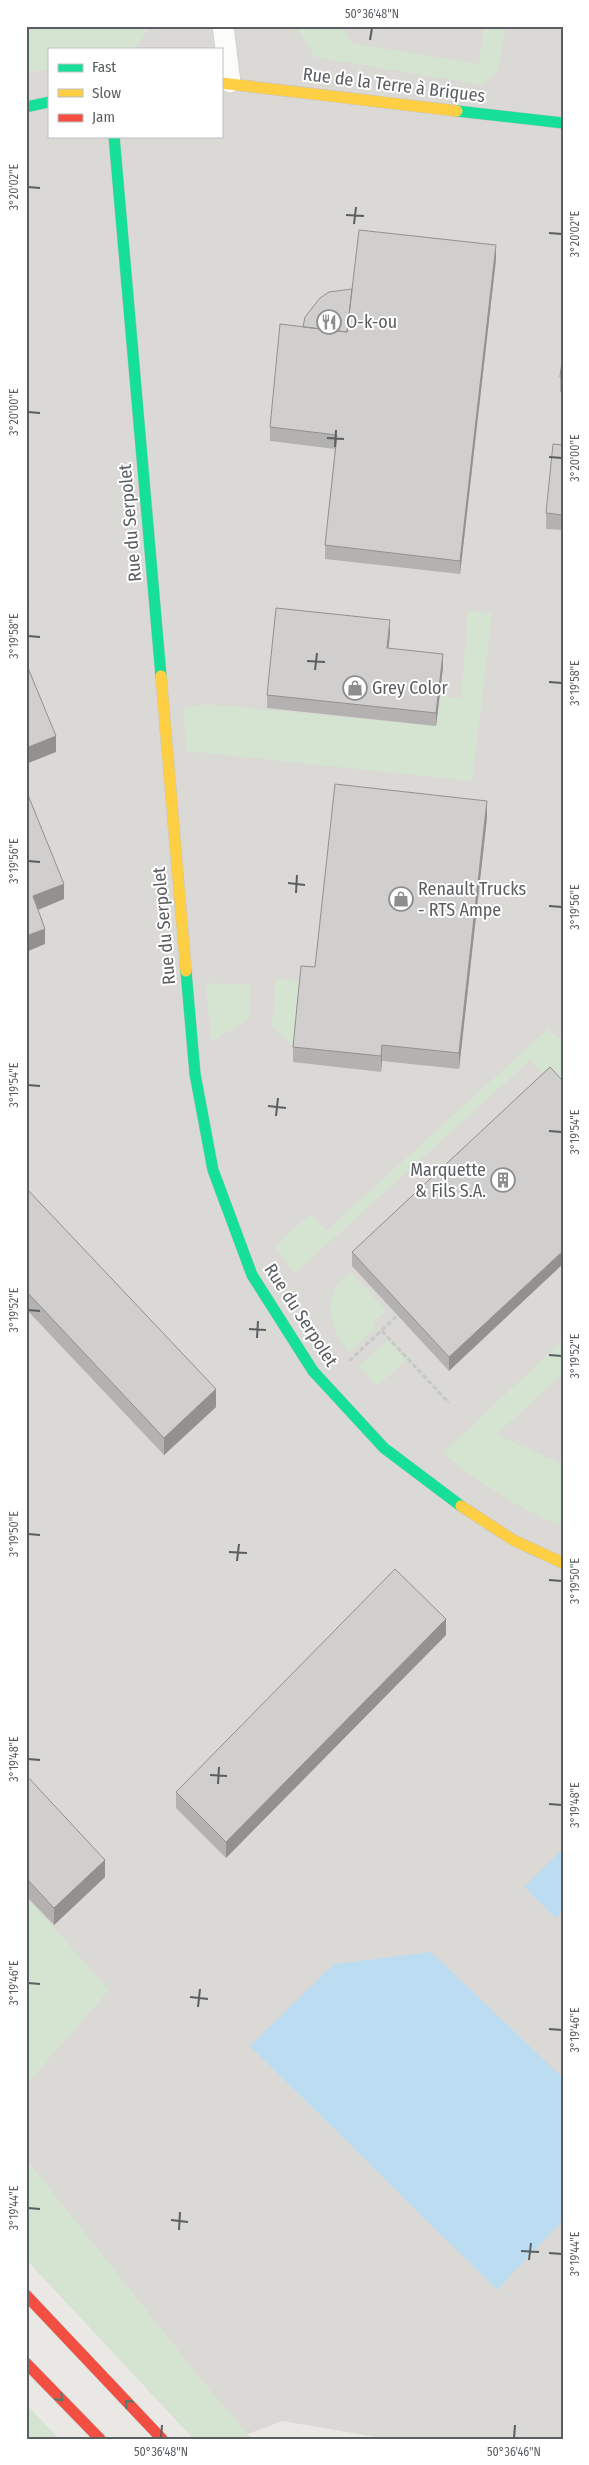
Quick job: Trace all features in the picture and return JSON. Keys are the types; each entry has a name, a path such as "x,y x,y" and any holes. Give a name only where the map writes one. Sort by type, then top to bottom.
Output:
{"main road":[{"name":"Rue de la Terre à Briques","path":"226,82 563,123"},
{"path":"26,108 48,102"},
{"name":"Rue du Serpolet","path":"114,138 195,1074 213,1170 252,1275 313,1370 325,1384 384,1448 448,1498 513,1540 563,1563"},
{"path":"26,2295 162,2439"},
{"path":"26,2363 100,2439"}],"lane":[{"path":"222,26 226,82"}],"path":[{"path":"325,1384 398,1315"},
{"path":"382,1331 449,1403"}],"shaded area":[{"path":"26,26 563,26 563,2439 388,2439 282,2421 248,2434 243,2439 194,2439 26,2259"}],"green space":[{"path":"26,26 150,26 136,48 48,48 48,69 26,73"},
{"path":"296,26 342,26 351,43 479,64 484,26 505,26 498,70 483,85 315,57"},
{"path":"468,611 492,614 472,781 187,751 183,708 205,704 436,726 441,696 461,698"},
{"path":"276,979 301,982 294,1047 272,1026"},
{"path":"206,983 251,985 249,1019 211,1042"},
{"path":"548,1029 563,1041 563,1095 530,1060 294,1274 275,1246 311,1214 326,1231"},
{"path":"351,1272 386,1311 372,1323 376,1328 349,1352 335,1329 332,1320 331,1303 337,1285"},
{"path":"388,1340 406,1360 377,1386 359,1366"},
{"path":"563,1340 563,1373 496,1435 563,1464 563,1526 533,1513 500,1494 468,1473 443,1453"},
{"path":"26,1896 109,1990 26,2085"},
{"path":"26,2159 209,2389 252,2439 194,2439 26,2259"},
{"path":"26,2404 59,2439 26,2439"}],"water":[{"path":"563,1849 563,1911 555,1918 524,1887"},
{"path":"431,1952 563,2078 563,2220 497,2290 250,2046 334,1964"}],"building":[{"path":"359,230 496,245 460,561 325,545 337,435 270,427 280,324 347,332"},
{"name":"O-k-ou","path":"352,289 347,332 303,327 305,317 320,298 329,292"},
{"path":"563,353 563,377 560,377"},
{"path":"553,444 563,445 563,515 546,513"},
{"name":"Grey Color","path":"276,608 390,620 387,648 443,654 436,713 267,695"},
{"path":"26,663 56,736 26,748"},
{"name":"Renault Trucks - RTS Ampe","path":"335,784 487,801 459,1053 382,1045 381,1056 293,1047 301,966 315,967"},
{"path":"26,790 64,884 33,896 45,929 26,936"},
{"name":"Marquette & Fils S.A.","path":"550,1067 563,1081 563,1251 449,1357 352,1252"},
{"path":"26,1188 216,1389 164,1438 26,1291"},
{"path":"395,1569 446,1619 226,1842 176,1792"},
{"path":"26,1775 105,1860 54,1908 26,1878"}],"traffic: fast":[{"path":"26,107 48,102"},
{"path":"457,111 563,123"},
{"path":"114,138 161,676"},
{"path":"186,971 195,1074 213,1170 252,1275 313,1371 384,1448 461,1506"}],"traffic: slow":[{"path":"222,83 457,111"},
{"path":"161,676 186,971"},
{"path":"461,1506 513,1540 563,1563"}],"traffic: jam":[{"path":"26,2295 162,2439"},
{"path":"26,2363 100,2439"}],"place":[{"name":"O-k-ou","path":"329,322"},
{"name":"Grey Color","path":"355,688"},
{"name":"Renault Trucks - RTS Ampe","path":"401,899"},
{"name":"Marquette & Fils S.A.","path":"503,1180"}]}
